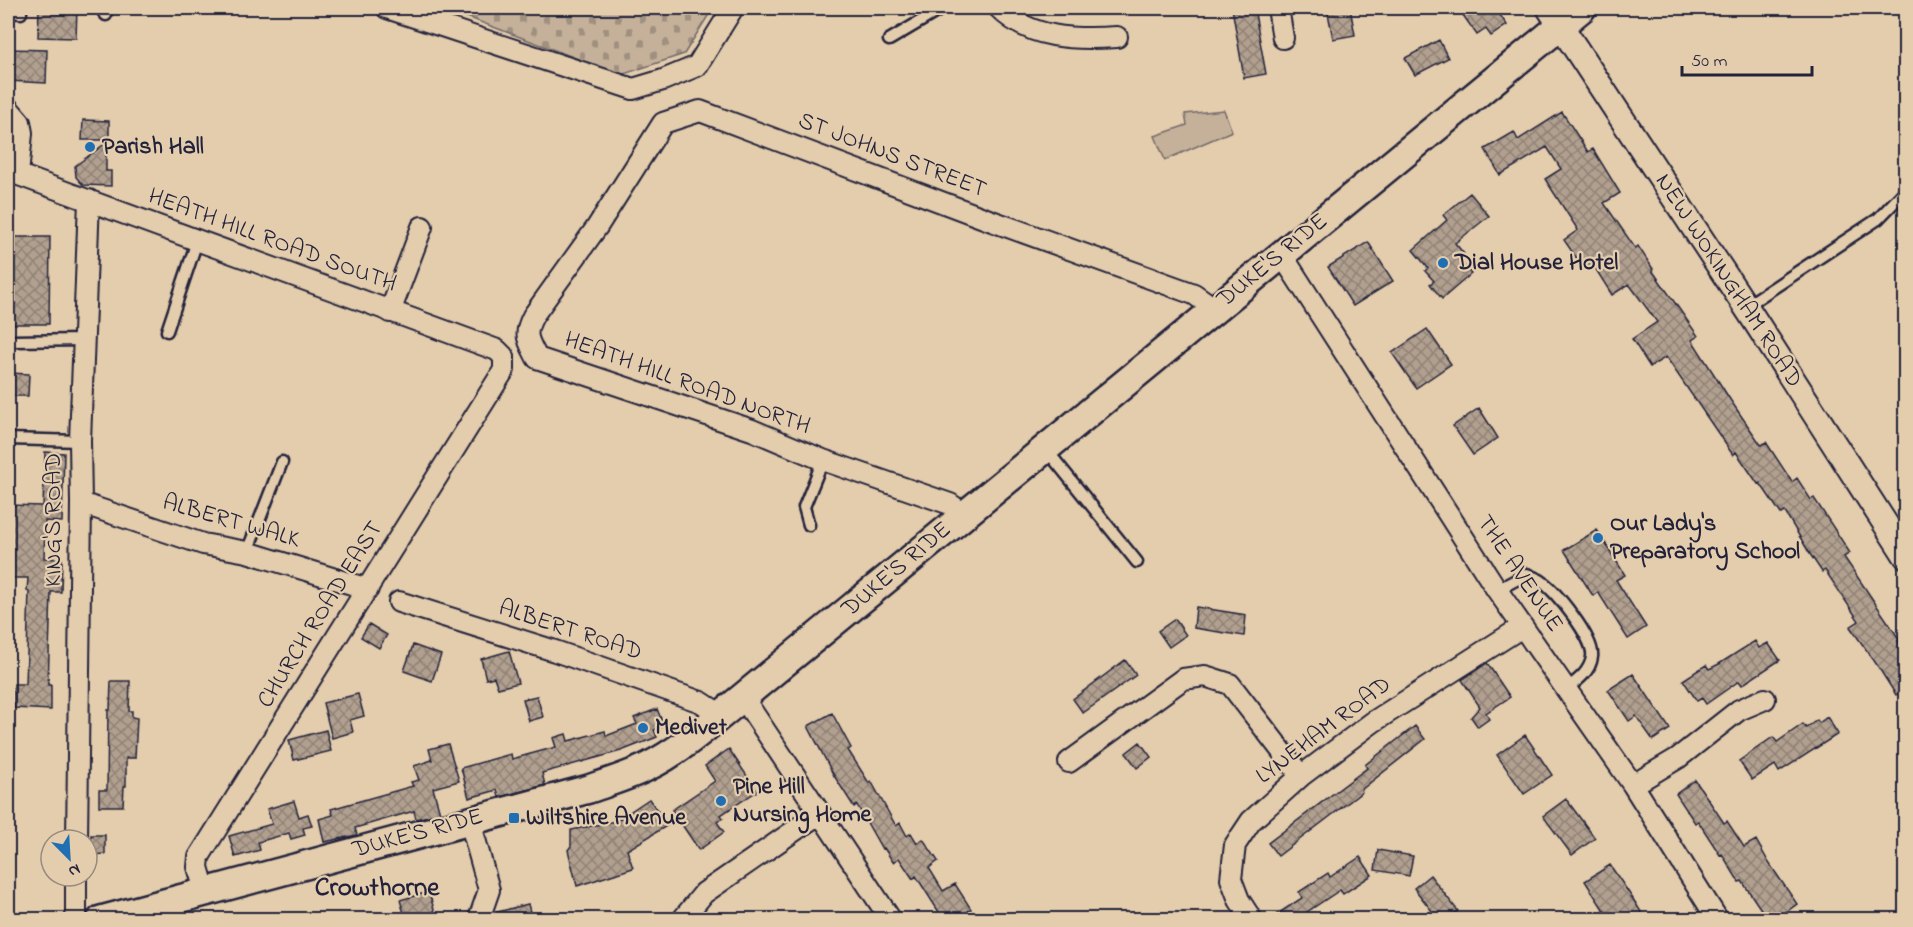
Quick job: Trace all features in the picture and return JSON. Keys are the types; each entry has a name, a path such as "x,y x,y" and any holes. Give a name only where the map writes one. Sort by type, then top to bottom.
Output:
{"main road":[{"name":"DUKE'S RIDE","path":"101,920 589,789 624,777 665,757 721,715 1214,308 1282,255 1555,16 1582,8"}],"street":[{"path":"387,8 633,89 697,66 733,8"},
{"path":"999,8 1026,27 1060,38 1117,37"},
{"path":"1278,8 1283,38"},
{"name":"NEW WOKINGHAM ROAD","path":"1555,16 1746,306 1905,556"},
{"path":"8,108 20,122 22,133 13,173"},
{"name":"ST JOHNS STREET","path":"597,227 663,123 700,111 989,220 1194,294 1214,308"},
{"name":"HEATH HILL ROAD SOUTH","path":"13,173 497,350 504,357 504,370"},
{"name":"KING'S ROAD","path":"77,828 80,441 89,201"},
{"path":"390,312 422,226"},
{"name":"HEATH HILL ROAD NORTH","path":"597,227 533,316 527,329 529,343 537,358 752,430 823,460 950,504 964,514"},
{"name":"THE AVENUE","path":"1282,255 1497,590 1633,785 1718,920"},
{"name":"CHURCH ROAD EAST","path":"205,891 198,867 199,857 504,370"},
{"name":"ALBERT WALK","path":"81,503 203,544 248,552 368,589"},
{"name":"ALBERT ROAD","path":"399,602 555,651 690,698 721,715"},
{"name":"LYNEHAM ROAD","path":"1252,920 1239,900 1231,879 1235,845 1251,820 1301,776 1373,722 1522,627"},
{"path":"1069,762 1183,679 1205,676 1230,684 1301,776"},
{"path":"742,696 891,920"},
{"path":"1633,785 1678,758 1739,710 1765,699"},
{"path":"682,920 704,893 820,813"},
{"path":"470,820 489,890 477,920"},
{"path":"76,888 76,920"}],"lane":[{"path":"8,12 21,13 21,8"},
{"path":"888,40 944,8"},
{"path":"1746,306 1878,219 1905,190"},
{"path":"167,331 197,241"},
{"path":"12,341 84,340"},
{"path":"8,439 80,441"},
{"path":"1045,448 1137,562"},
{"path":"808,525 804,507 823,460"},
{"path":"248,552 282,462"},
{"path":"1497,590 1527,574 1540,580 1561,601 1585,634 1592,648 1591,663 1582,677 1566,689"}],"green space":[{"path":"443,8 713,8 684,54 621,75"},
{"path":"1224,110 1232,131 1165,160 1155,136 1187,125 1185,114"}],"building":[{"path":"39,8 77,8 76,38 38,37"},
{"path":"1232,8 1254,8 1266,74 1244,78"},
{"path":"1327,8 1350,8 1355,35 1333,39"},
{"path":"1458,8 1495,8 1507,25 1491,36 1486,29 1477,35"},
{"path":"1439,40 1448,58 1415,75 1405,58"},
{"path":"8,49 47,50 46,83 8,81"},
{"path":"1562,112 1588,152 1593,149 1620,193 1604,203 1635,248 1638,246 1698,336 1692,340 1761,445 1766,442 1792,482 1797,478 1811,500 1814,498 1850,553 1844,557 1900,640 1898,641 1905,653 1905,689 1896,695 1850,627 1859,621 1825,570 1822,572 1785,512 1781,514 1736,452 1733,455 1666,357 1650,367 1632,339 1657,322 1629,284 1612,295 1592,263 1584,269 1564,240 1578,230 1545,179 1561,169 1547,147 1500,175 1485,149 1514,132 1518,140"},
{"path":"83,120 109,121 109,140 82,140"},
{"path":"106,143 106,171 111,171 111,186 83,185 76,177 75,166"},
{"name":"Dial House Hotel","path":"1470,193 1489,216 1455,243 1464,254 1458,259 1471,274 1442,299 1430,284 1434,281 1425,271 1428,268 1413,250 1447,220 1443,215"},
{"path":"9,237 50,237 49,324 8,324"},
{"path":"1368,242 1393,281 1353,306 1328,267"},
{"path":"1427,329 1451,364 1416,388 1392,353"},
{"path":"8,373 29,374 28,396 8,396"},
{"path":"1479,408 1498,438 1473,455 1453,426"},
{"path":"45,452 64,453 62,522 45,521 44,558 62,559 61,592 51,592 48,685 51,685 51,710 14,708 14,684 26,684 29,591 27,591 28,578 8,578 8,505 43,506"},
{"name":"Our Lady's Preparatory School","path":"1597,530 1625,575 1616,580 1646,627 1628,639 1598,592 1593,596 1564,550"},
{"path":"1196,607 1246,615 1244,636 1194,628"},
{"path":"1175,619 1186,635 1169,647 1158,631"},
{"path":"369,624 387,635 379,648 361,637"},
{"path":"1755,641 1759,648 1768,643 1780,660 1742,685 1739,681 1706,704 1702,698 1697,701 1683,680 1706,665 1709,669 1719,664"},
{"path":"413,645 441,655 432,681 404,671"},
{"path":"509,651 518,683 498,688 494,677 486,679 481,659"},
{"path":"1125,660 1136,675 1083,713 1073,699"},
{"path":"1487,663 1510,697 1486,713 1489,719 1478,727 1471,717 1480,707 1462,680"},
{"path":"1633,674 1670,729 1653,740 1636,716 1629,721 1608,690"},
{"path":"111,681 130,681 129,711 132,711 132,717 137,718 135,758 126,758 123,806 99,806 99,790 107,790 108,710 110,710"},
{"path":"358,694 364,716 350,720 353,732 332,738 323,703"},
{"path":"537,696 543,717 529,721 523,699"},
{"path":"657,709 664,726 654,730 657,737 621,751 542,773 545,785 499,797 497,790 469,798 461,768 511,754 512,759 556,747 553,738 566,734 568,741 605,731 606,736 637,724 634,718"},
{"path":"832,713 851,748 848,750 869,783 871,781 896,826 900,823 907,836 911,833 917,843 923,839 938,861 929,868 943,891 955,884 971,909 955,920 944,920 916,876 913,879 899,858 893,862 884,848 882,849 857,805 854,807 833,774 808,726"},
{"path":"1827,717 1838,734 1779,772 1775,765 1752,780 1739,761 1773,737 1777,742 1803,724 1806,728 1817,720 1819,723"},
{"path":"1415,726 1425,739 1361,790 1362,792 1278,856 1268,843 1367,768 1365,765"},
{"path":"326,730 331,751 294,760 289,740"},
{"path":"1525,735 1552,775 1524,794 1497,755"},
{"path":"1140,742 1151,757 1137,768 1126,753"},
{"path":"448,744 459,781 433,788 440,813 416,819 414,811 355,828 357,835 324,842 319,819 333,815 331,809 413,786 411,782 419,780 414,766 432,760 429,749"},
{"name":"Pine Hill Nursing Home","path":"729,749 757,791 721,815 723,818 717,822 724,832 699,850 672,810 715,781 705,766"},
{"path":"1695,780 1724,823 1727,821 1744,847 1756,840 1797,904 1775,920 1768,920 1742,881 1739,882 1722,854 1720,855 1698,821 1695,823 1676,794"},
{"path":"649,799 668,825 627,850 633,868 577,886 568,850 571,846 571,830 616,821"},
{"path":"1566,799 1595,838 1572,855 1543,816"},
{"path":"294,801 299,817 308,814 312,826 303,828 305,835 291,839 289,833 258,842 260,850 235,857 229,836 272,824 267,809"},
{"path":"99,835 105,835 105,854 99,854"},
{"path":"1378,850 1413,856 1409,876 1375,870"},
{"path":"1360,857 1372,875 1343,894 1340,890 1307,912 1311,920 1268,920 1302,898 1299,892 1328,873 1330,877"},
{"path":"1610,865 1646,920 1610,920 1585,881"},
{"path":"1430,875 1458,911 1446,920 1439,920 1414,888"},
{"path":"429,892 437,920 406,920 400,900"},
{"path":"528,904 532,920 491,920 494,913"}],"place":[{"name":"Parish Hall","path":"90,147"},
{"name":"Dial House Hotel","path":"1443,263"},
{"name":"Our Lady's Preparatory School","path":"1598,538"},
{"name":"Medivet","path":"643,728"},
{"name":"Pine Hill Nursing Home","path":"721,801"},
{"name":"Wiltshire Avenue","path":"514,818"}],"district":[{"name":"Crowthorne","path":"377,888"}]}
